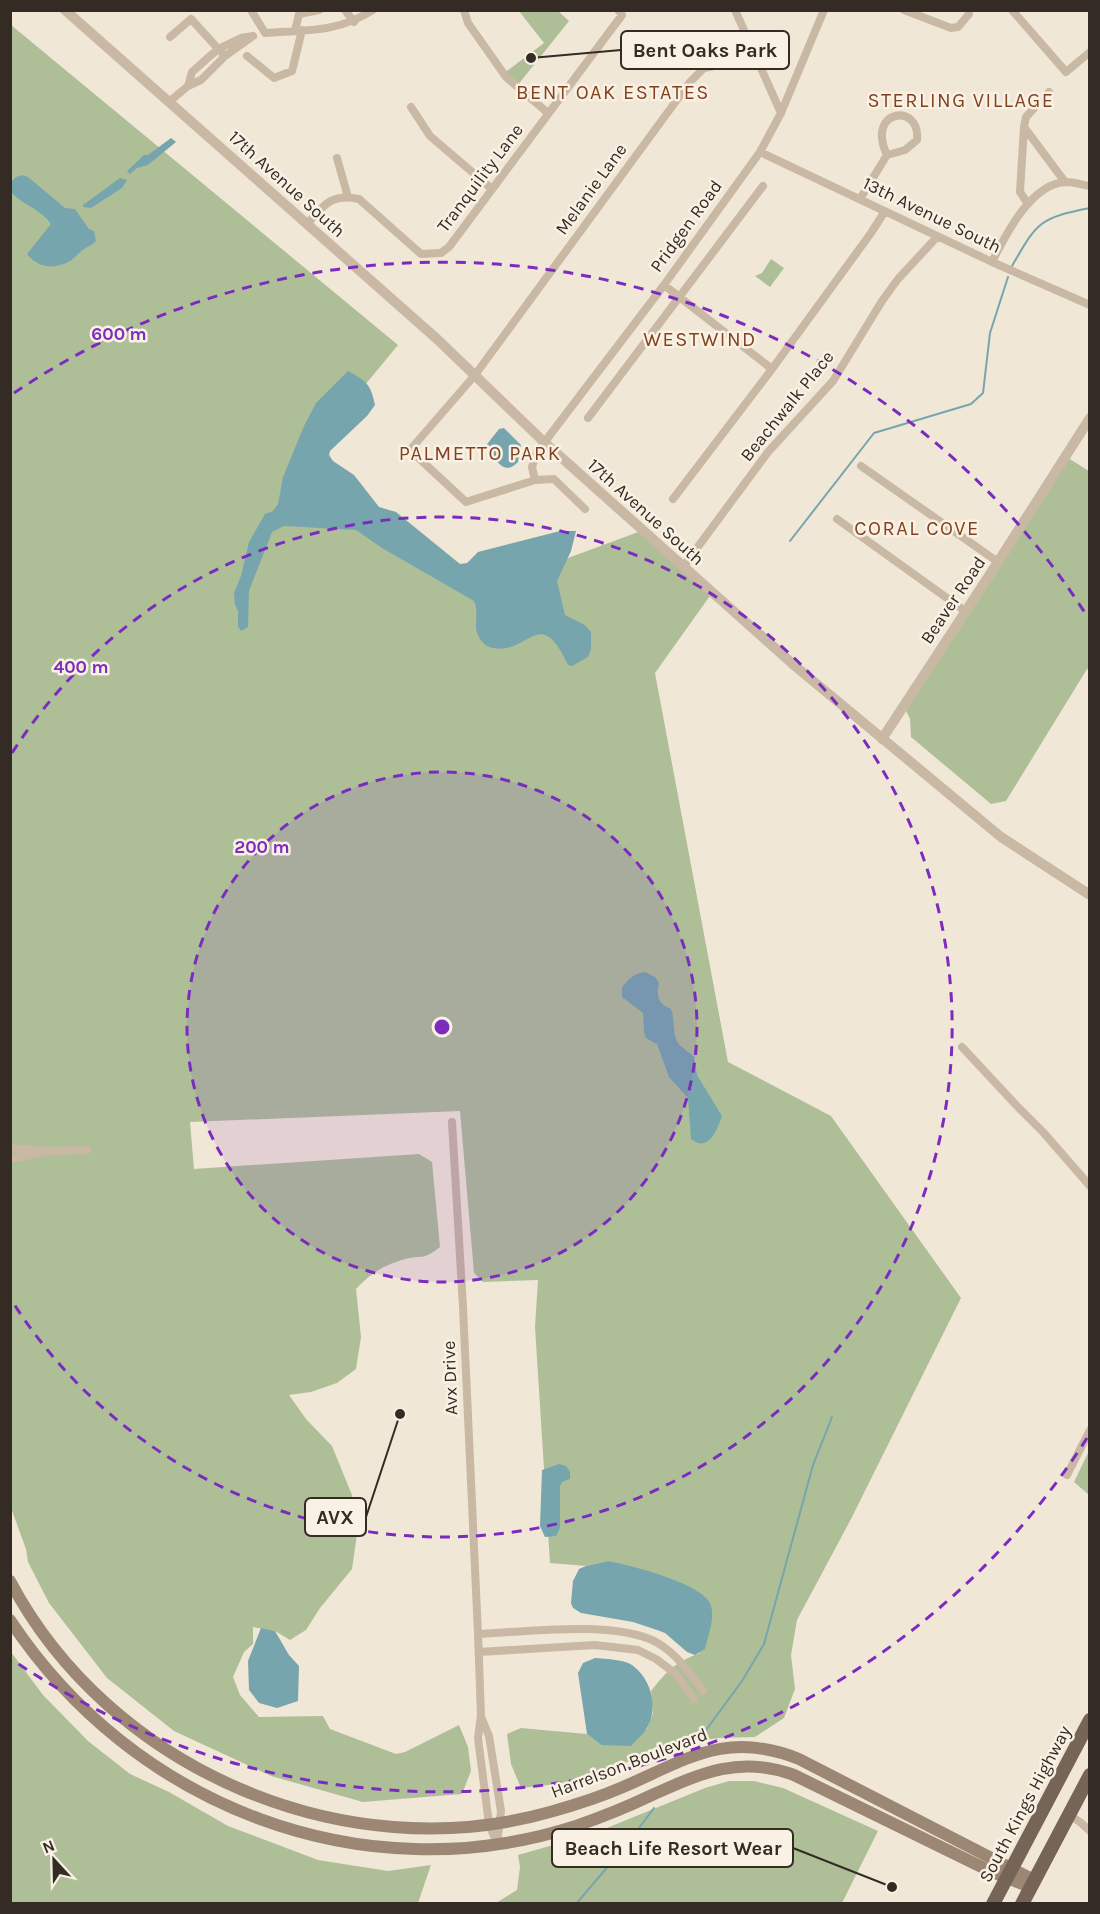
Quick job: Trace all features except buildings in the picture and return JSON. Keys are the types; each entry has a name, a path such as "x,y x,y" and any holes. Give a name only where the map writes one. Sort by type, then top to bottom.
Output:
{"main road":[{"name":"Harrelson Boulevard","path":"10,1581 49,1641 75,1672 129,1723 163,1748 218,1779 276,1803 341,1821 388,1827 430,1828 494,1823 536,1816 597,1798 705,1751 727,1747 753,1747 778,1751 799,1759 1009,1873"},
{"name":"Harrelson Boulevard","path":"10,1620 59,1684 107,1731 156,1768 218,1802 286,1828 329,1839 382,1846 427,1849 497,1844 555,1832 590,1821 706,1771 737,1766 763,1766 794,1774 1032,1884"},
{"name":"South Kings Highway","path":"993,1904 1089,1720"},
{"path":"1022,1904 1089,1775"}],"street":[{"name":"17th Avenue South","path":"65,10 437,339 544,442 795,666 1001,837 1089,895"},
{"path":"251,10 264,33"},
{"path":"247,56 274,78 292,71 299,14 319,10"},
{"path":"345,10 354,22"},
{"path":"188,86 192,72 218,49 241,38 264,33 325,29 354,22 373,10"},
{"path":"464,10 468,23 506,77 549,113"},
{"path":"735,10 781,113"},
{"name":"Pridgen Road","path":"535,480 532,467 537,452 664,285 760,152 781,113 824,10"},
{"path":"904,10 951,28 958,27 969,14 968,10"},
{"path":"1012,10 1066,72 1089,52"},
{"name":"Tranquility Lane","path":"348,197 359,200 421,254 441,253 449,247 549,113 620,13"},
{"path":"170,37 191,19 225,56"},
{"path":"170,101 188,86 201,80 225,56 253,36"},
{"name":"Melanie Lane","path":"535,480 466,502 410,450 475,375 690,82 704,68 756,58"},
{"path":"1028,204 1020,192 1024,127 1026,117 1048,92"},
{"path":"411,107 430,136 492,189"},
{"path":"860,199 887,154 905,150 917,140 917,129 908,117 900,115 890,118 885,123 881,132 881,142 887,154"},
{"path":"1024,127 1065,182"},
{"name":"13th Avenue South","path":"760,152 938,237 1089,305"},
{"path":"306,224 323,205 335,198 348,197 337,158"},
{"path":"992,262 1011,225 1028,204 1046,188 1065,182 1089,186"},
{"path":"588,418 764,186"},
{"path":"673,499 772,369 872,233 885,211"},
{"name":"Beachwalk Place","path":"683,567 768,452 833,381 893,286 938,237"},
{"path":"664,285 772,369"},
{"name":"Beaver Road","path":"882,739 998,562 1089,417"},
{"path":"861,466 998,562"},
{"path":"535,480 554,480 585,509"},
{"path":"837,519 964,611"},
{"path":"962,1047 1043,1132 1089,1186"},
{"name":"Avx Drive","path":"452,1122 479,1652 481,1715 478,1737 497,1844"},
{"path":"10,1148 45,1151 87,1150"},
{"path":"10,1159 45,1151"},
{"path":"1067,1475 1089,1430"},
{"path":"478,1634 591,1629 628,1632 656,1642 675,1655 703,1691"},
{"path":"591,1629 591,1645"},
{"path":"479,1652 591,1645 639,1650 676,1674 694,1699"},
{"path":"481,1715 489,1736 501,1807 494,1823"},
{"path":"1069,1815 1089,1831"}],"green space":[{"path":"519,11 558,11 569,21 517,86 503,74 544,43"},
{"path":"11,25 398,345 303,460 471,594 641,531 712,593 655,673 728,1062 831,1116 961,1298 851,1519 797,1620 791,1655 795,1689 784,1718 755,1737 719,1738 684,1743 565,1783 521,1788 511,1764 507,1734 521,1728 587,1734 601,1745 647,1729 653,1713 651,1691 672,1668 700,1653 608,1561 586,1566 550,1563 535,1327 538,1280 483,1282 474,1273 460,1111 190,1122 194,1169 419,1154 432,1162 440,1247 427,1255 405,1259 384,1267 362,1283 356,1289 361,1337 356,1369 337,1383 311,1392 289,1395 306,1419 332,1446 352,1495 357,1534 352,1569 320,1608 306,1630 290,1640 275,1631 253,1627 253,1644 244,1652 233,1677 240,1695 259,1717 323,1716 330,1729 396,1754 405,1752 459,1725 468,1747 471,1771 462,1794 363,1802 271,1776 174,1731 107,1678 49,1603 28,1562 26,1549 11,1508"},
{"path":"771,259 784,268 770,287 755,276 762,273"},
{"path":"1065,456 1089,471 1089,670 1087,669 1006,801 991,804 911,737 910,719 904,706"},
{"path":"1089,1451 1089,1495 1074,1482"},
{"path":"11,1652 43,1695 88,1741 130,1774 169,1792 228,1826 318,1860 388,1871 431,1865 418,1903 11,1903"},
{"path":"729,1781 754,1781 783,1788 878,1831 842,1903 496,1903 517,1890 520,1867 518,1855 592,1834 705,1788"}],"water":[{"path":"171,138 176,142 148,165 137,168 130,174 127,171 144,155 148,155"},
{"path":"23,175 65,208 75,209 89,229 94,231 96,241 70,261 58,266 41,265 31,259 27,254 51,224 43,215 12,193 12,181"},
{"path":"120,178 127,180 122,188 91,208 83,207 83,205"},
{"path":"348,371 367,384 375,405 367,416 330,451 329,455 333,461 354,475 379,507 396,512 460,564 467,563 478,552 560,531 576,531 571,551 557,581 565,615 585,625 591,632 591,649 588,657 572,666 568,665 558,647 549,637 541,634 506,648 487,646 477,633 474,601 382,548 356,530 284,526 272,532 249,591 248,627 241,631 238,627 238,611 234,593 241,576 249,542 265,514 273,511 278,504 283,477 316,403"},
{"path":"504,428 521,445 518,462 508,468 500,464 484,448 499,429"},
{"path":"645,972 655,977 659,983 659,999 663,1005 671,1009 676,1039 694,1057 697,1075 722,1116 714,1134 707,1142 697,1143 691,1139 688,1098 669,1077 657,1044 646,1038 643,1013 622,997 622,988 626,982"},
{"path":"559,1464 566,1466 570,1472 570,1479 562,1482 560,1486 560,1528 556,1536 545,1537 540,1526 542,1470"},
{"path":"608,1561 664,1576 704,1596 712,1608 711,1626 705,1649 695,1655 687,1652 665,1633 633,1622 581,1613 573,1608 571,1603 573,1581 579,1569"},
{"path":"261,1628 275,1631 289,1655 299,1666 298,1701 277,1708 259,1703 249,1690 248,1661"},
{"path":"595,1658 632,1665 648,1685 653,1703 651,1720 645,1731 631,1746 601,1745 587,1734 578,1673 583,1663"}],"waterway":[{"path":"1012,266 1034,231 1049,219 1090,208"},
{"path":"790,541 874,433 971,404 983,393 990,333 1008,277"},
{"path":"706,1730 742,1681 764,1644 813,1465 832,1417"},
{"path":"576,1904 654,1808"}],"place":[{"name":"Bent Oaks Park","path":"531,58"},
{"name":"AVX","path":"400,1414"},
{"name":"Beach Life Resort Wear","path":"892,1887"}],"district":[{"name":"BENT OAK ESTATES","path":"613,92"},
{"name":"STERLING VILLAGE","path":"961,100"},
{"name":"WESTWIND","path":"700,339"},
{"name":"PALMETTO PARK","path":"480,453"},
{"name":"CORAL COVE","path":"917,528"}]}
